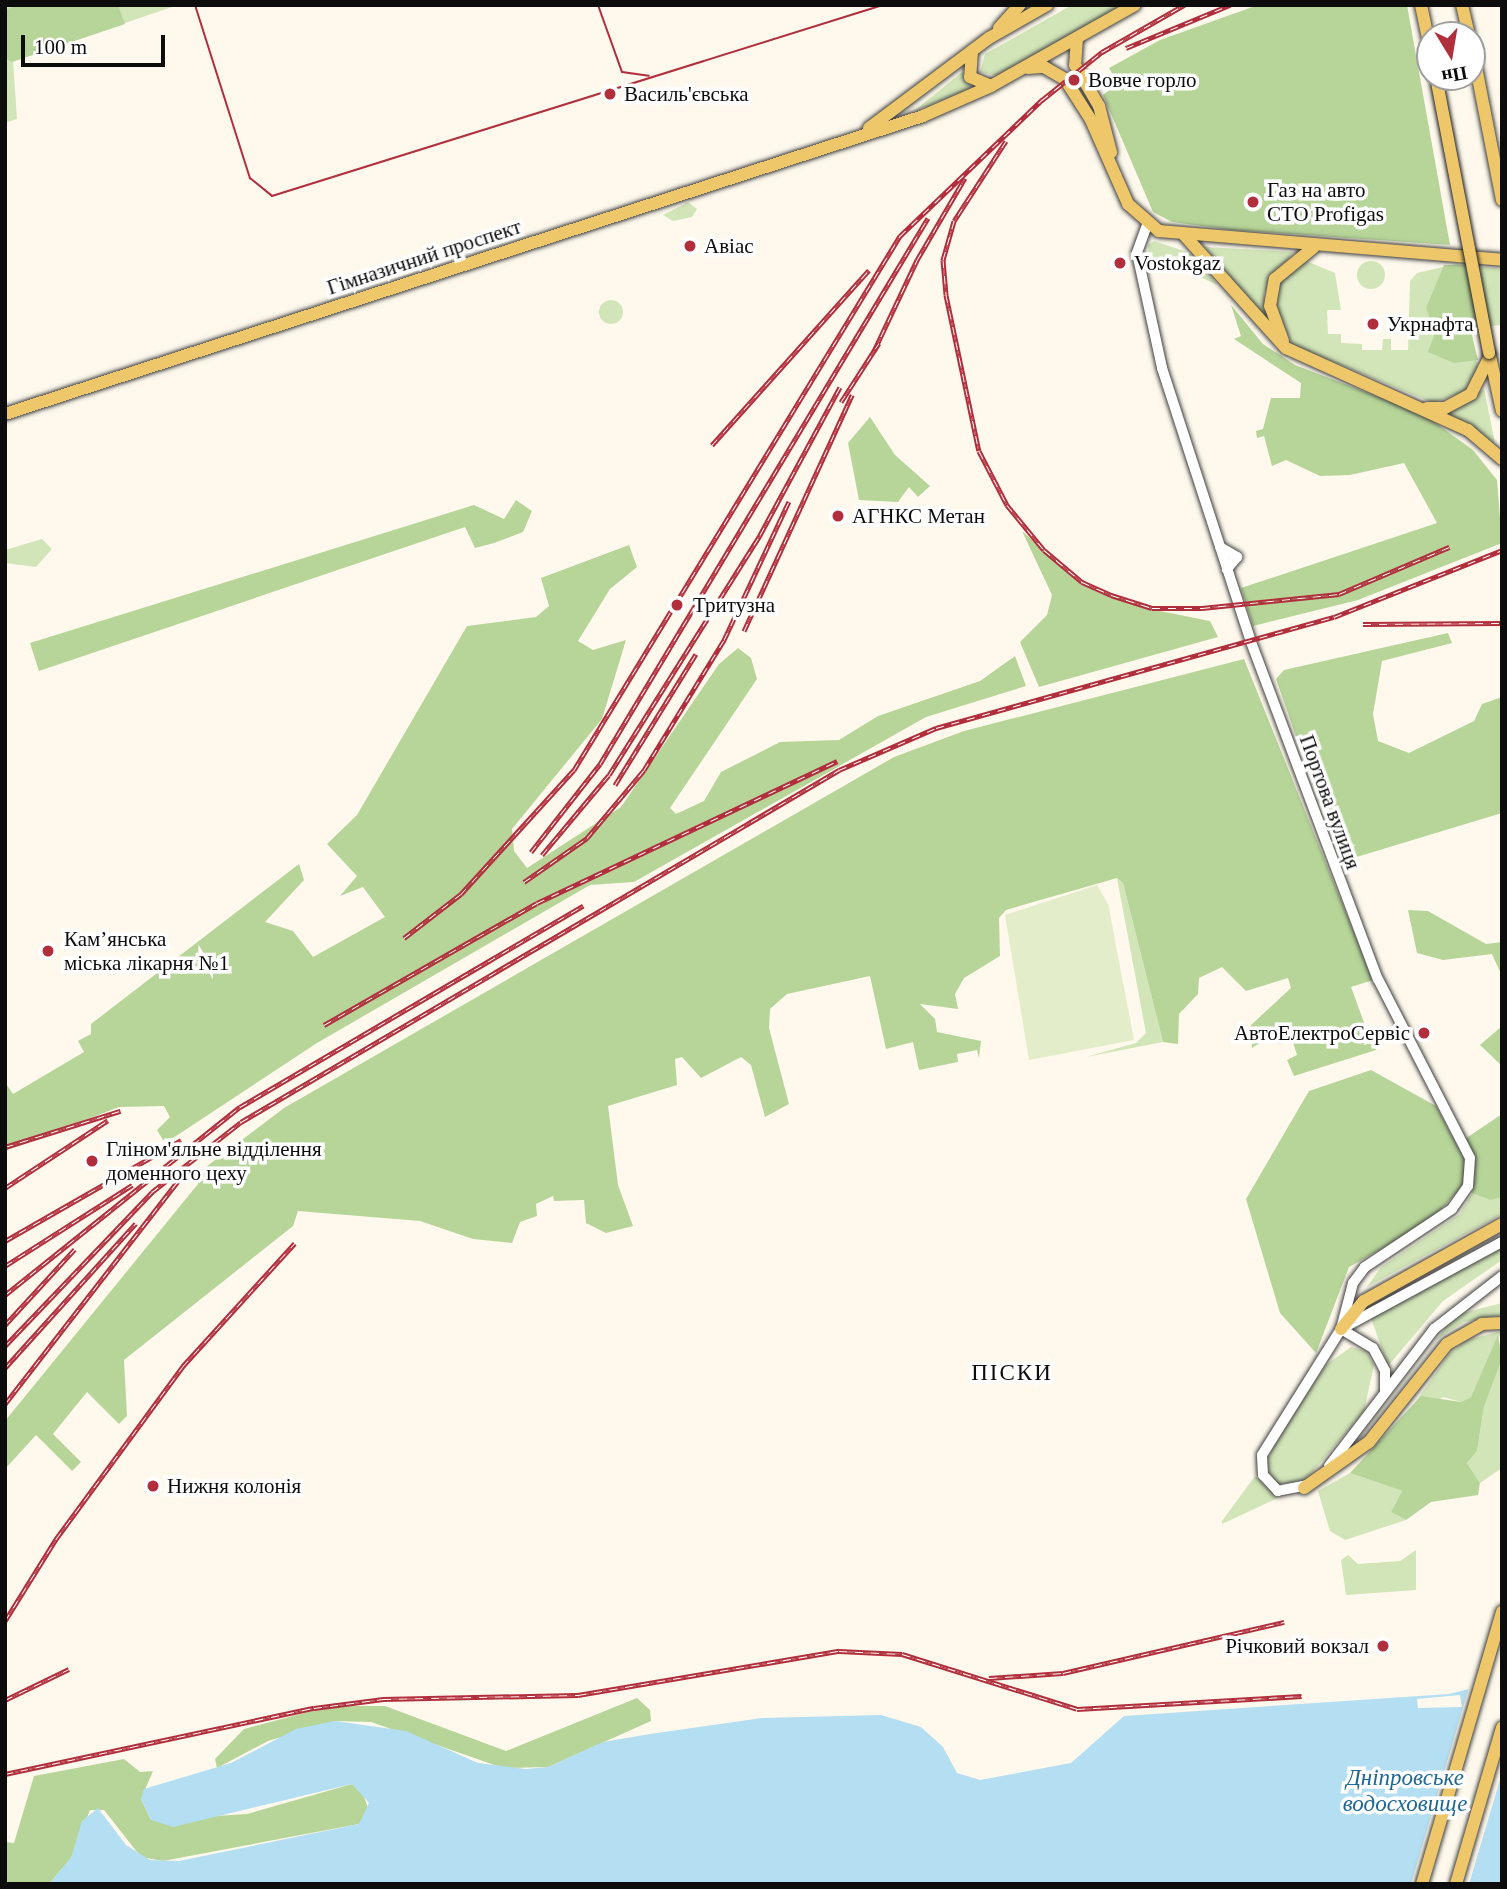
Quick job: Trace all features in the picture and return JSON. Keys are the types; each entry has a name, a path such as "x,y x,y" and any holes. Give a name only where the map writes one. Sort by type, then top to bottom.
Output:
{"main road":[{"path":"989,38 1020,5"},
{"path":"989,38 1047,5"},
{"name":"Гімназичний проспект","path":"5,414 854,137 991,86 1135,5"},
{"name":"Гімназичний проспект","path":"854,137 989,38"},
{"path":"1077,38 1075,65 1099,106 1116,180"},
{"path":"972,51 970,77 991,86"},
{"path":"1025,68 1044,67 1065,79 1116,180 1147,225 1185,236 1502,260"},
{"path":"1439,91 1502,411"},
{"path":"1481,91 1502,200"},
{"path":"1185,236 1286,348 1468,430 1502,458"},
{"path":"1286,348 1270,294 1289,261 1314,247"},
{"path":"1422,407 1459,403 1481,380 1490,354"},
{"path":"1341,1329 1364,1301 1502,1224"},
{"path":"1304,1488 1369,1442 1447,1344 1482,1324 1502,1323"},
{"path":"1422,1884 1502,1612"},
{"path":"1456,1884 1502,1728"}],"street":[{"name":"Портова вулиця","path":"1147,225 1138,263 1166,381 1227,570 1349,911 1470,1158 1462,1197 1365,1267 1353,1283 1341,1329"},
{"path":"1502,1242 1341,1329 1262,1455 1269,1485 1278,1492 1304,1488 1343,1450 1385,1390 1447,1315 1502,1276"},
{"path":"1341,1329 1373,1348 1385,1371 1385,1390"}],"green space":[{"path":"5,5 172,7 13,61 17,119 5,123"},
{"path":"18,5 118,5 125,24 12,62 5,58 5,10"},
{"path":"1072,5 1123,5 998,76 980,72 985,54"},
{"path":"1258,5 1407,5 1416,55 1416,91 1422,91 1450,245 1232,230 1172,222 1153,212 1103,95 1118,83 1109,68 1160,40"},
{"path":"962,72 971,89 914,111"},
{"path":"688,202 697,209 692,217 673,221 663,215"},
{"path":"1154,241 1196,255 1217,285 1182,268 1150,268 1148,245"},
{"path":"1205,247 1293,252 1264,293 1268,326"},
{"path":"1304,260 1335,273 1341,310 1327,310 1328,334 1341,334 1341,343 1362,344 1362,350 1382,350 1383,339 1391,339 1391,350 1408,350 1410,281 1417,273 1456,264 1502,269 1502,325 1471,328 1478,369 1468,390 1433,403 1293,345 1274,305 1280,282"},
{"path":"1371,261 1381,265 1385,275 1381,285 1371,289 1361,285 1357,275 1361,265"},
{"path":"1444,265 1465,265 1478,327 1470,328 1478,360 1454,363 1428,352 1435,333 1426,308"},
{"path":"611,300 620,303 623,312 620,321 611,324 602,321 599,312 602,303"},
{"path":"1231,305 1263,344 1295,365 1423,414 1473,450 1497,480 1502,543 1358,600 1253,626 1241,588 1437,523 1404,463 1350,475 1320,476 1286,460 1272,466 1264,436 1257,438 1256,431 1263,429 1271,398 1300,398 1301,383 1234,339 1241,336"},
{"path":"1484,389 1495,443 1447,414"},
{"path":"870,417 895,455 930,486 918,497 909,487 898,502 859,500 848,443"},
{"path":"516,500 532,511 523,532 494,543 475,548 465,527 39,671 30,643 474,505 504,519"},
{"path":"1022,531 1081,584 1150,609 1210,621 1218,637 1039,687 1020,642 1047,615 1052,595"},
{"path":"42,539 52,549 36,567 5,563 5,550"},
{"path":"629,545 637,567 610,589 578,641 593,650 626,640 602,719 512,829 514,851 527,868 621,807 719,664 738,648 751,658 757,679 670,808 676,814 704,801 721,772 780,742 839,740 878,716 980,681 1015,656 1026,686 926,717 634,882 590,885 317,1043 173,1138 163,1140 157,1130 170,1117 164,1106 119,1107 5,1151 5,1082 13,1094 84,1052 78,1041 91,1034 91,1024 299,864 304,880 265,922 293,931 313,957 385,917 363,887 340,896 357,876 327,844 357,815 467,626 536,617 549,606 541,578"},
{"path":"1448,633 1452,643 1382,661 1373,714 1378,741 1409,753 1474,721 1482,704 1502,697 1502,813 1340,862 1276,679 1284,670"},
{"path":"1244,659 1373,980 1351,987 1369,1036 1363,1045 1373,1043 1376,1050 1294,1076 1287,1060 1297,1055 1293,1042 1277,1044 1274,1034 1252,1048 1250,1026 1291,988 1288,978 1246,991 1222,967 1199,978 1198,994 1179,1014 1178,1044 1163,1042 1123,883 1117,878 1006,910 999,918 1000,956 964,978 955,994 958,1009 920,1004 935,1019 937,1032 981,1041 979,1058 977,1050 957,1054 958,1062 919,1070 913,1042 886,1049 870,976 787,994 770,1009 769,1028 789,1104 765,1117 751,1065 741,1057 701,1078 682,1057 675,1059 677,1085 608,1106 618,1185 633,1226 606,1233 586,1223 584,1200 554,1201 553,1196 536,1204 537,1216 520,1222 512,1243 473,1239 420,1221 298,1211 293,1226 124,1360 127,1416 119,1424 87,1392 53,1434 81,1462 72,1471 36,1435 5,1469 5,1421 198,1184 194,1176 284,1108 894,757 964,731"},
{"path":"1117,878 1123,883 1163,1042 1086,1057 1136,1043 1146,1033"},
{"path":"1097,885 1108,904 1134,1040 1029,1060 1005,915"},
{"path":"1408,910 1428,911 1486,944 1502,942 1502,976 1492,954 1443,960 1417,953"},
{"path":"1502,1026 1502,1066 1480,1045"},
{"path":"1371,1070 1436,1106 1466,1162 1462,1187 1429,1222 1349,1267 1316,1353 1280,1313 1246,1199 1309,1091"},
{"path":"1502,1114 1502,1197 1491,1200 1472,1193 1475,1164 1465,1139"},
{"path":"1472,1193 1502,1197 1502,1214 1367,1287 1381,1267 1460,1214"},
{"path":"1502,1247 1502,1260 1443,1301 1388,1366 1371,1318"},
{"path":"1502,1303 1502,1315 1464,1322 1436,1340 1455,1315"},
{"path":"1502,1331 1471,1397 1461,1402 1443,1397 1399,1426 1449,1354 1467,1340"},
{"path":"1498,1335 1502,1359 1484,1407 1477,1451 1467,1463 1480,1483 1478,1495 1431,1502 1406,1520 1391,1512 1402,1491 1350,1473 1421,1396 1461,1402 1471,1397"},
{"path":"1351,1347 1366,1351 1374,1365 1364,1411 1311,1474 1301,1482 1276,1484 1266,1464 1276,1441 1326,1365"},
{"path":"1502,1359 1502,1468 1480,1483 1467,1463 1477,1451 1484,1407"},
{"path":"1350,1473 1402,1491 1391,1512 1406,1520 1345,1540 1330,1531 1318,1491"},
{"path":"1255,1476 1278,1498 1222,1524 1222,1521"},
{"path":"1416,1550 1416,1590 1346,1595 1341,1560 1348,1555 1358,1564 1400,1561"},
{"path":"637,1698 650,1710 651,1721 548,1767 503,1768 371,1722 335,1721 268,1741 217,1768 215,1759 244,1729 331,1706 385,1706 506,1751"},
{"path":"124,1759 140,1772 153,1771 141,1799 151,1820 247,1814 352,1784 361,1789 370,1813 359,1824 163,1861 141,1857 104,1810 90,1810 71,1858 49,1884 5,1884 5,1842 14,1843 34,1776"}],"water":[{"name":"Дніпровське водосховище","path":"1502,1664 1502,1884 49,1884 71,1858 82,1821 98,1808 126,1845 150,1860 179,1861 359,1824 369,1803 352,1784 173,1827 151,1820 141,1799 144,1789 231,1763 296,1729 335,1721 406,1731 478,1763 526,1769 548,1767 603,1742 650,1734 762,1718 881,1715 921,1727 943,1747 957,1773 980,1780 1071,1763 1124,1716 1449,1694 1469,1689"}],"pier":[{"path":"1502,1660 1502,1773 1469,1884 1411,1884 1470,1684"},
{"path":"1460,1695 1462,1707 1418,1708 1417,1699"}],"tram line":[{"path":"195,5 250,178 272,196 883,5"},
{"path":"598,5 622,72 649,76"}],"railway":[{"path":"404,938 461,894 574,770 900,236 1042,100 1102,52 1184,5"},
{"path":"1126,48 1230,5"},
{"path":"1006,141 954,221 943,260 946,295 979,451 1007,505 1044,550 1082,582 1111,595 1152,608 1202,608 1339,594 1449,547"},
{"path":"874,351 917,260 965,178"},
{"path":"531,852 600,764 928,218"},
{"path":"712,445 869,270"},
{"path":"841,402 879,343"},
{"path":"542,855 609,775 760,535 840,387"},
{"path":"744,631 852,395"},
{"path":"524,882 587,838 644,770 724,640 789,501"},
{"path":"5,1346 152,1192 241,1122 839,770 936,728 1334,617 1502,550"},
{"path":"1363,624 1502,623"},
{"path":"615,785 696,654"},
{"path":"324,1025 537,903 837,761"},
{"path":"5,1295 240,1107 583,906"},
{"path":"5,1147 120,1111"},
{"path":"5,1188 108,1120"},
{"path":"5,1241 181,1140"},
{"path":"5,1404 179,1180"},
{"path":"5,1266 132,1185"},
{"path":"5,1368 136,1223"},
{"path":"5,1621 56,1539 183,1366 295,1243"},
{"path":"5,1325 75,1249"},
{"path":"989,1678 1063,1673 1284,1622"},
{"path":"5,1774 314,1708 383,1699 578,1695 839,1651 902,1654 1077,1709 1302,1696"},
{"path":"5,1700 69,1669"}],"place":[{"name":"Вовче горло","path":"1074,80"},
{"name":"Василь'євська","path":"610,94"},
{"name":"Газ на авто СТО Profigas","path":"1253,202"},
{"name":"Авіас","path":"690,246"},
{"name":"Vostokgaz","path":"1120,263"},
{"name":"Укрнафта","path":"1373,324"},
{"name":"АГНКС Метан","path":"838,516"},
{"name":"Тритузна","path":"677,605"},
{"name":"Кам’янська міська лікарня №1","path":"48,951"},
{"name":"АвтоЕлектроСервіс","path":"1424,1033"},
{"name":"Гліном'яльне відділення доменного цеху","path":"92,1161"},
{"name":"Нижня колонія","path":"153,1486"},
{"name":"Річковий вокзал","path":"1383,1646"}],"district":[{"name":"ПІСКИ","path":"1012,1373"}]}
